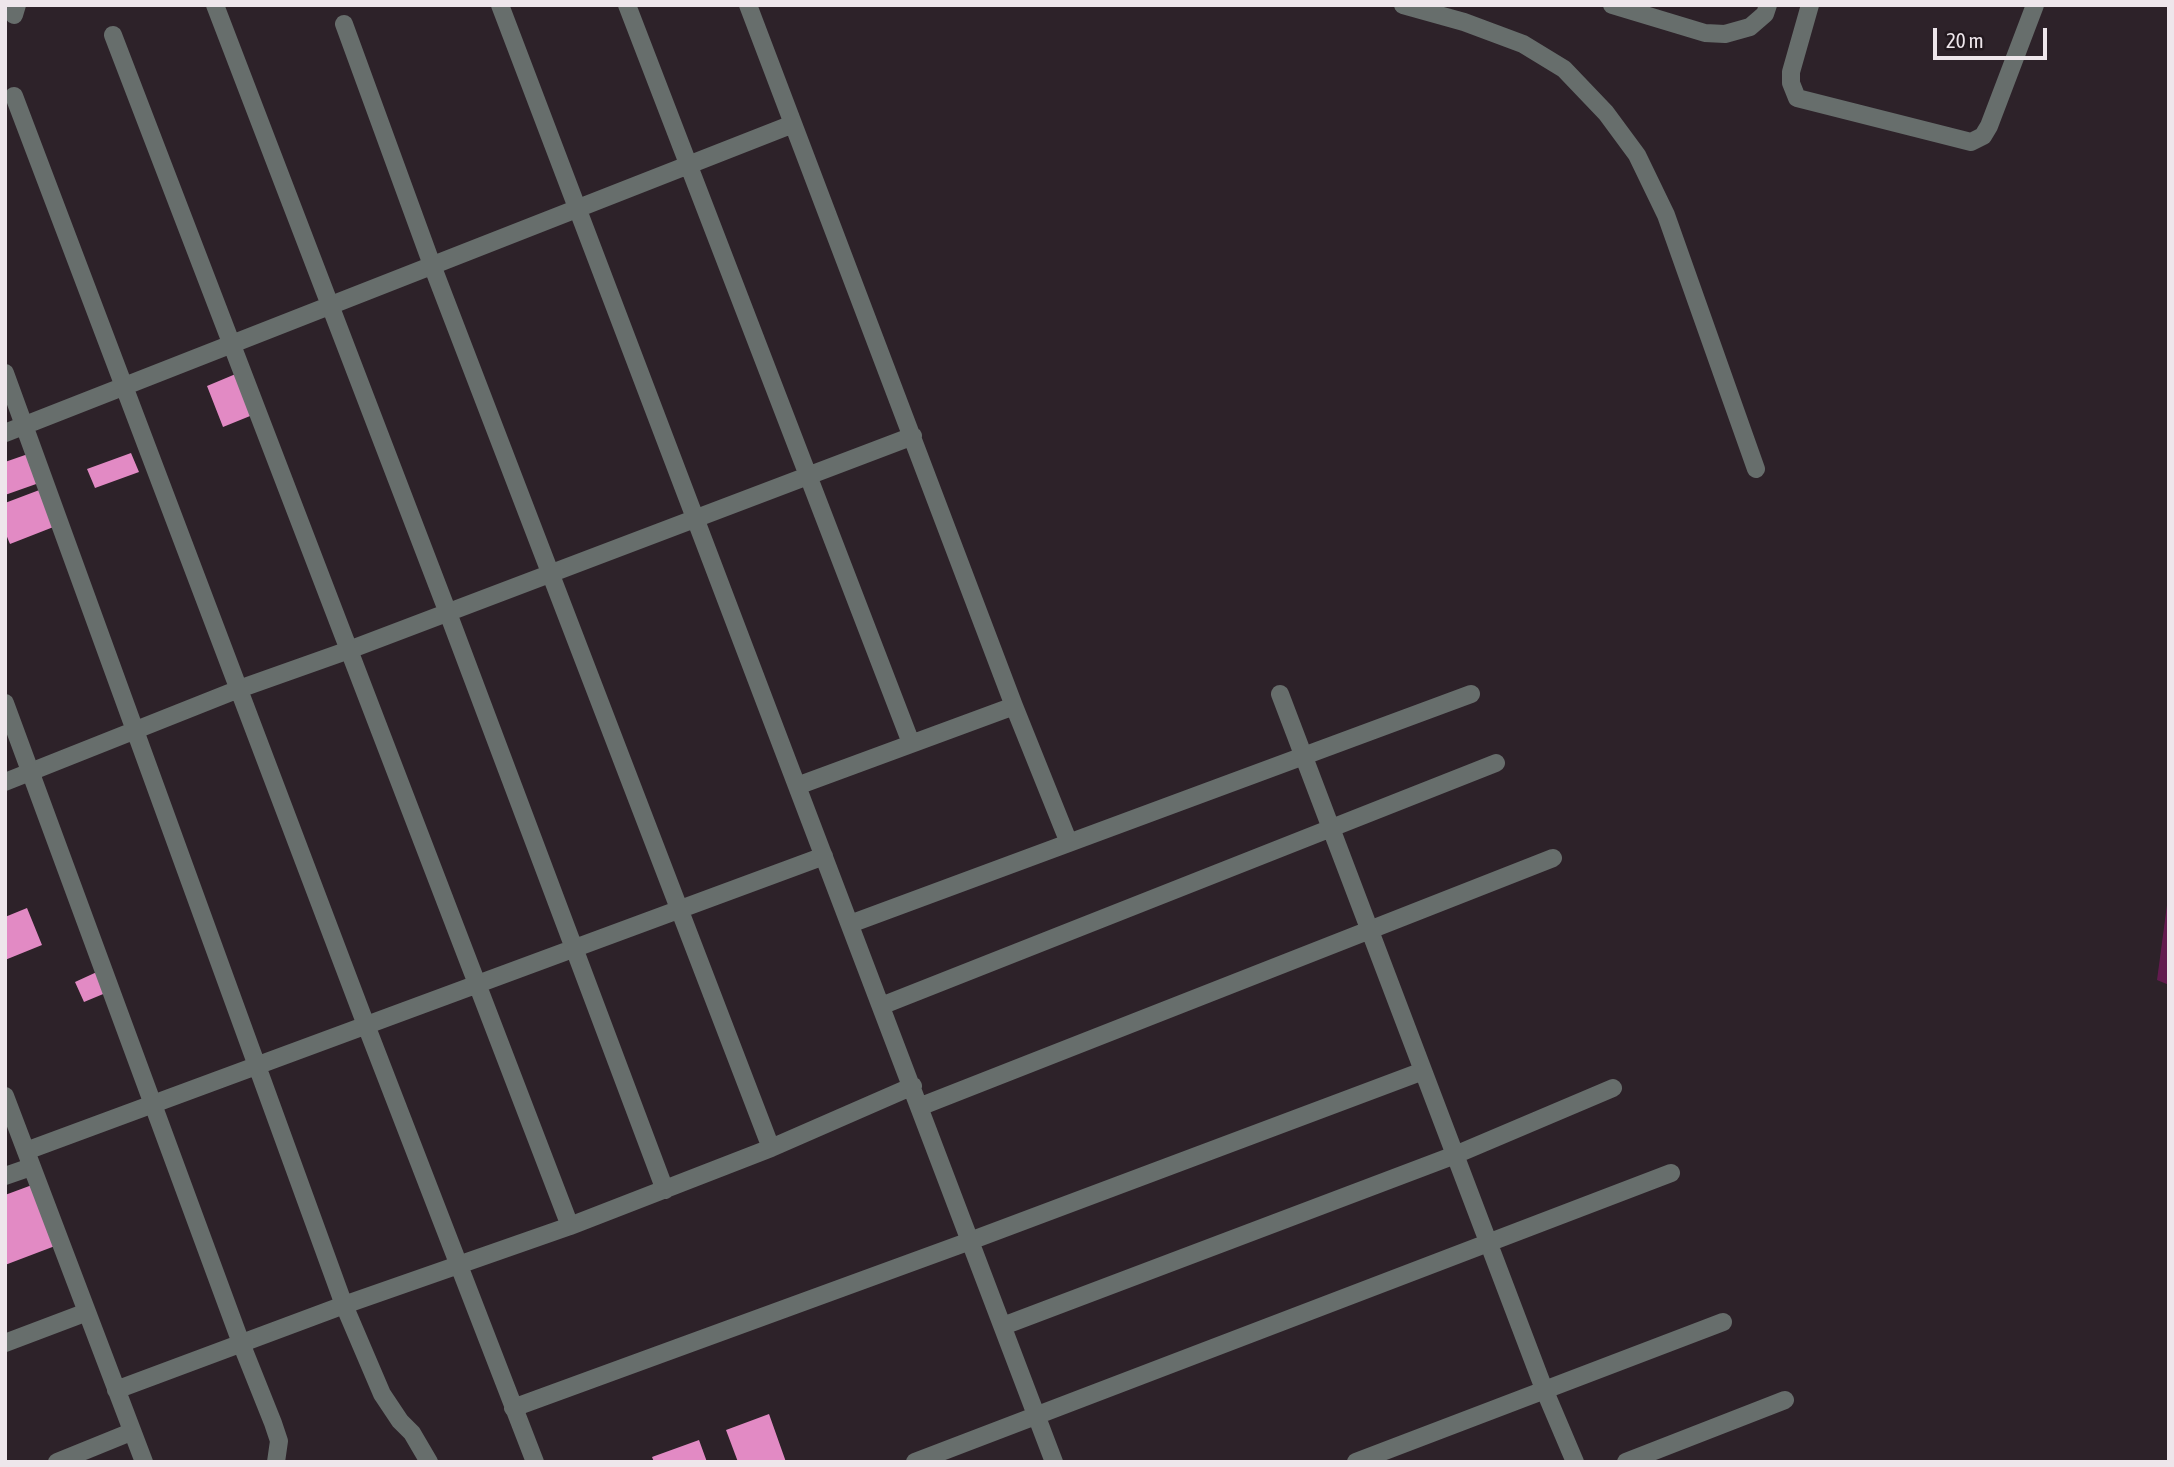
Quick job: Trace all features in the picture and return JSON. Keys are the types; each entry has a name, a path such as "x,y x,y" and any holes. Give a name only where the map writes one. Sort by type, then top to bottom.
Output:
{"street":[{"path":"215,5 666,1190"},
{"path":"500,5 1054,1462"},
{"path":"627,5 911,743"},
{"path":"748,5 1014,706 1069,843"},
{"path":"1403,5 1464,22 1523,44 1564,69 1606,113 1637,155 1666,215 1756,469"},
{"path":"1612,5 1705,33 1725,34 1750,27 1765,14 1768,5"},
{"path":"1810,5 1791,72 1791,83 1797,97 1971,142 1983,136 1989,126 2035,5"},
{"path":"344,24 549,573 771,1148"},
{"path":"113,34 570,1226"},
{"path":"14,96 366,1025 535,1462"},
{"path":"5,433 793,124"},
{"path":"5,373 344,1305 382,1394 400,1421 412,1433 429,1462"},
{"path":"5,782 239,689 349,650 913,436"},
{"path":"1280,694 1544,1389 1575,1462"},
{"path":"850,924 1471,694"},
{"path":"5,703 279,1441 276,1462"},
{"path":"797,786 1014,706"},
{"path":"881,1006 1496,763"},
{"path":"5,1177 29,1159 153,1104 824,856"},
{"path":"919,1107 1553,858"},
{"path":"513,1408 970,1241 1423,1071"},
{"path":"116,1390 666,1190 913,1086"},
{"path":"1003,1326 1455,1155 1613,1088"},
{"path":"5,1096 144,1462"},
{"path":"915,1462 1671,1173"},
{"path":"5,1343 87,1312"},
{"path":"1356,1462 1723,1322"},
{"path":"1626,1462 1785,1400"},
{"path":"57,1462 131,1432"}],"shaded area":[{"path":"2169,890 2169,985 2157,980"}],"building":[{"path":"238,373 255,414 223,427 207,386"},
{"path":"131,453 139,472 95,488 87,469"},
{"path":"28,454 39,483 5,495 5,462"},
{"path":"42,489 56,526 10,544 5,532 5,503"},
{"path":"27,908 42,945 5,960 5,917"},
{"path":"99,971 108,992 84,1002 75,982"},
{"path":"32,1185 55,1246 5,1265 5,1195"},
{"path":"769,1414 786,1462 738,1462 726,1430"},
{"path":"699,1440 707,1462 654,1462 652,1457"}]}
